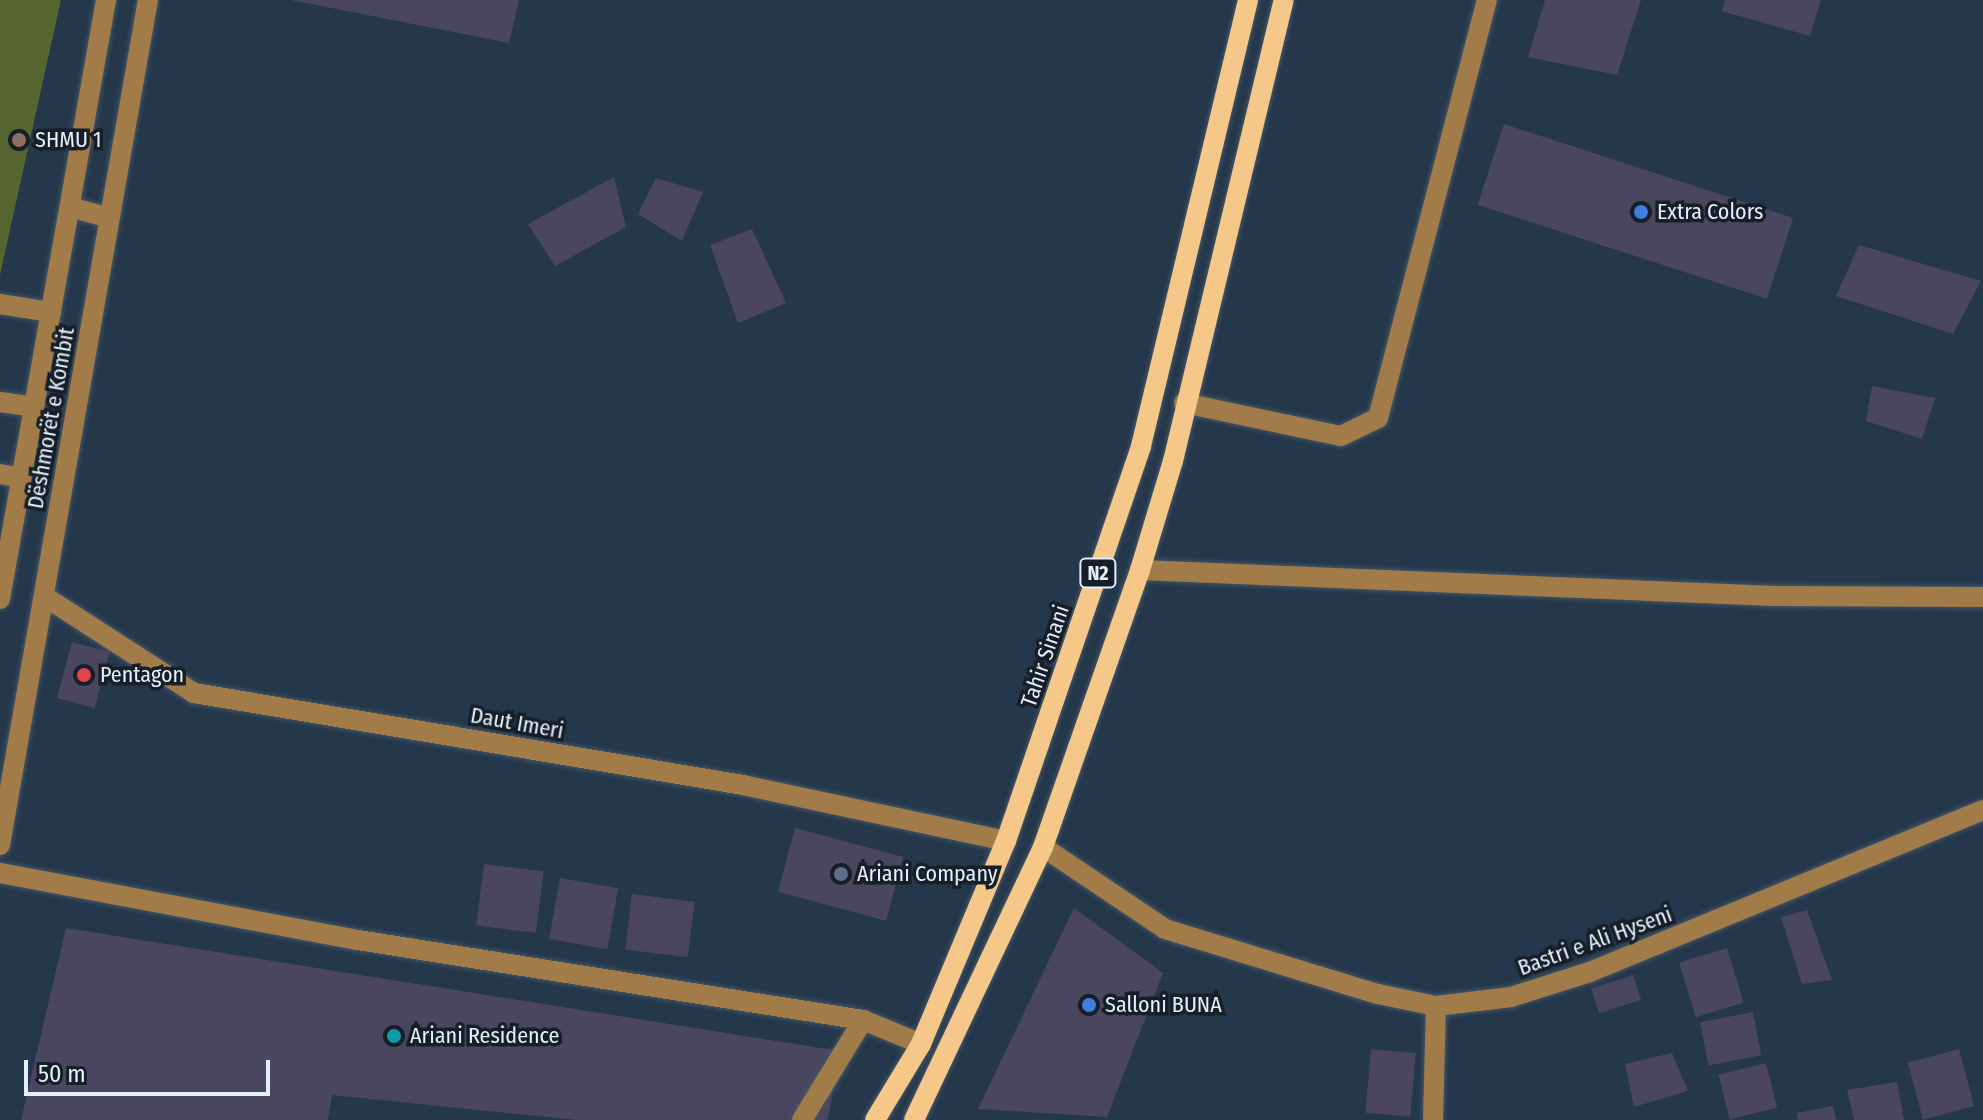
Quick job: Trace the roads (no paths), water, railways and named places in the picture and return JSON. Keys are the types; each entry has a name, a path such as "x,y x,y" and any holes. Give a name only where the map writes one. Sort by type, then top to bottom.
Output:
{"main road":[{"name":"Tahir Sinani","path":"875,1120 921,1044 1006,841 1141,446 1248,0"},
{"name":"N2","path":"914,1120 1043,847 1140,570 1173,461 1184,403 1284,0"}],"street":[{"name":"Dëshmorët e Kombit","path":"0,599 106,0"},
{"name":"Dëshmorët e Kombit","path":"0,845 148,0"},
{"path":"1184,403 1341,436 1378,418 1487,0"},
{"path":"70,207 110,218"},
{"path":"0,304 51,312"},
{"path":"0,402 35,407"},
{"path":"0,474 22,478"},
{"path":"1140,570 1774,596 1983,597"},
{"name":"Daut Imeri","path":"44,596 194,693 743,785 1006,841"},
{"name":"Bastri e Ali Hyseni","path":"1043,847 1165,929 1378,994 1436,1006 1511,997 1590,972 1983,810"},
{"path":"0,873 358,940 863,1020 921,1044"},
{"path":"1433,1120 1436,1006"},
{"path":"802,1120 863,1020"}],"place":[{"name":"SHMU 1","path":"19,140"},
{"name":"Extra Colors","path":"1641,212"},
{"name":"Pentagon","path":"84,675"},
{"name":"Ariani Company","path":"841,874"},
{"name":"Salloni BUNA","path":"1089,1005"},
{"name":"Ariani Residence","path":"394,1036"}]}
